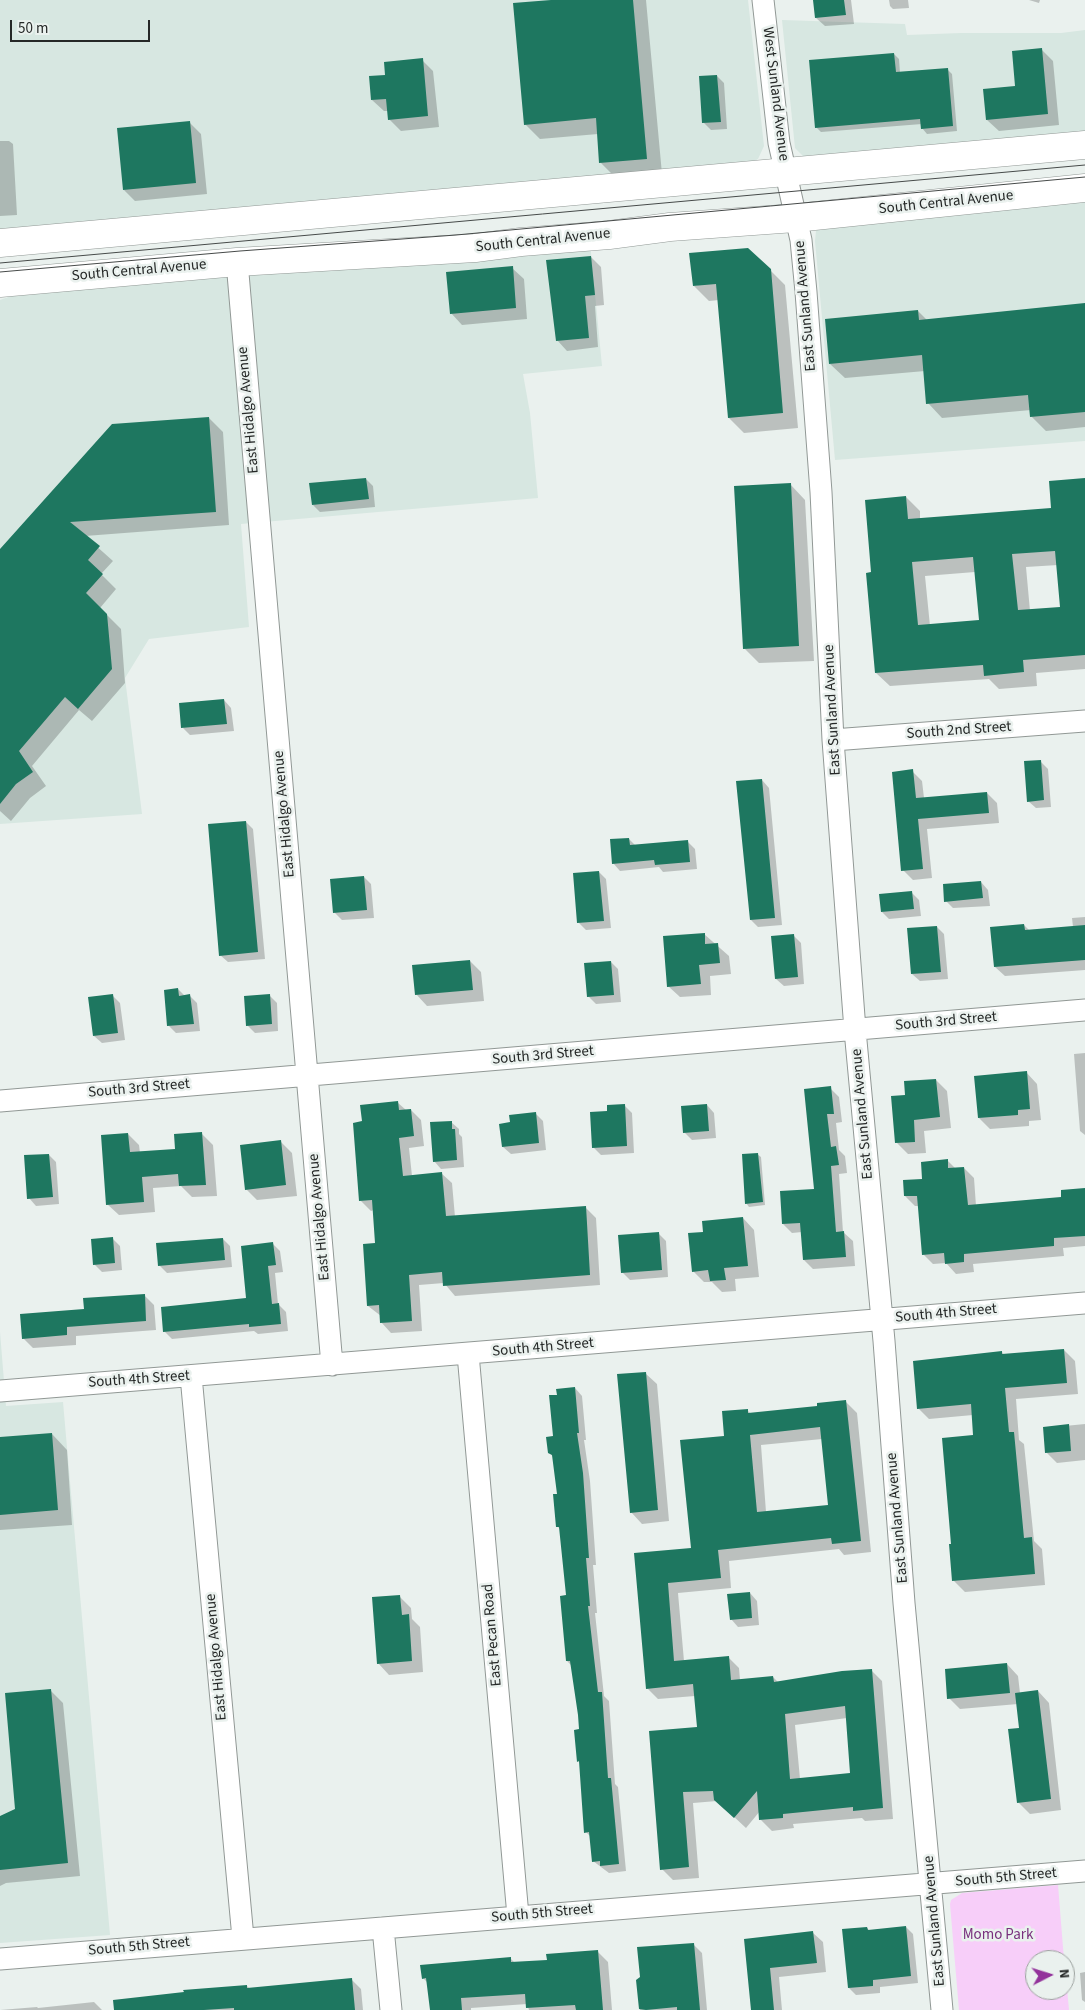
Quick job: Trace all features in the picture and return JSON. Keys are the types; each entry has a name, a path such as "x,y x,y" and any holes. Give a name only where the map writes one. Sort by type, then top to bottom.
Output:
{"main road":[{"path":"0,243 1085,145"},
{"name":"South Central Avenue","path":"0,283 237,262 475,248 670,227 795,218 1085,188"}],"street":[{"name":"West Sunland Avenue","path":"763,0 779,144 795,218"},
{"name":"East Sunland Avenue","path":"795,218 801,240 806,292 821,492 833,740 856,1030 882,1319 904,1603 932,1884 942,2010"},
{"name":"East Hidalgo Avenue","path":"237,262 332,1365"},
{"name":"South 2nd Street","path":"833,740 1085,721"},
{"name":"South 3rd Street","path":"0,1101 1085,1010"},
{"name":"South 4th Street","path":"0,1392 1085,1303"},
{"name":"East Pecan Road","path":"468,1354 518,1916"},
{"name":"East Hidalgo Avenue","path":"191,1376 243,1938"},
{"name":"South 5th Street","path":"0,1959 1085,1871"},
{"path":"383,1928 391,2010"}],"shaded area":[{"path":"0,0 748,0 764,146 758,159 751,163 0,233"},
{"path":"782,20 905,24 907,35 1061,33 1085,30 1085,133 804,157 795,148"},
{"path":"1085,198 1085,441 835,460 815,241 816,231 820,224"},
{"path":"590,242 602,366 523,374 530,413 538,498 241,524 249,627 149,639 125,678 142,814 0,824 0,300 11,296"},
{"path":"0,1332 6,1406 63,1402 110,1935 0,1943"}],"green space":[{"name":"Momo Park","path":"1058,1885 1063,1950 1025,1950 1025,2000 1068,2000 1069,2010 959,2010 950,1904 951,1900 962,1893"}],"building":[{"path":"551,0 633,0 647,159 599,163 596,118 524,125 513,3"},
{"path":"813,0 844,0 846,15 815,18"},
{"path":"1042,48 1048,114 986,120 983,89 1015,86 1012,51"},
{"path":"894,53 896,72 948,68 953,126 921,129 920,119 815,128 809,60"},
{"path":"423,58 428,116 388,120 386,99 371,100 369,76 385,75 384,62"},
{"path":"717,75 721,122 702,123 699,76"},
{"path":"190,121 196,183 123,190 117,128"},
{"path":"748,248 771,269 783,413 728,418 716,284 693,286 689,253"},
{"path":"591,256 595,295 585,296 589,338 556,341 546,260"},
{"path":"513,266 516,308 450,314 446,272"},
{"path":"1085,303 1085,412 1030,417 1028,395 926,404 922,355 829,364 825,319 918,310 919,320"},
{"path":"209,417 216,512 70,522 100,546 88,560 103,574 86,593 107,614 112,669 78,709 65,697 19,751 33,772 16,784 0,804 0,549 112,424"},
{"path":"366,478 369,499 312,505 309,483"},
{"path":"1085,478 1085,655 1023,660 1024,672 984,676 983,665 875,673 866,573 871,572 865,500 906,496 908,519 1051,508 1049,481","holes":["1055,551 1060,607 1018,610 1012,554","973,557 979,620 918,625 912,562"]},
{"path":"791,483 799,646 743,649 734,486"},
{"path":"224,699 227,724 181,728 179,703"},
{"path":"1041,760 1044,800 1027,802 1024,761"},
{"path":"913,769 916,798 987,792 989,813 918,819 923,869 901,871 892,772"},
{"path":"762,779 775,918 750,920 736,781"},
{"path":"246,821 258,952 219,956 208,824"},
{"path":"629,838 630,845 688,840 690,862 655,865 654,860 612,864 610,839"},
{"path":"599,871 604,921 577,923 573,873"},
{"path":"364,876 367,910 333,913 330,879"},
{"path":"981,881 983,898 944,902 943,884"},
{"path":"912,891 914,909 881,912 879,894"},
{"path":"1024,924 1025,930 1085,925 1085,960 994,967 990,927"},
{"path":"937,926 941,972 911,974 907,928"},
{"path":"705,933 705,944 718,943 720,963 699,965 701,984 667,987 663,936"},
{"path":"794,934 798,977 775,979 771,936"},
{"path":"470,960 473,990 415,995 412,965"},
{"path":"611,961 614,995 587,997 584,963"},
{"path":"178,988 179,996 190,994 194,1024 167,1026 164,990"},
{"path":"113,994 118,1033 93,1036 88,997"},
{"path":"270,994 272,1024 246,1026 244,996"},
{"path":"1027,1071 1030,1109 1018,1110 1018,1115 978,1118 974,1076"},
{"path":"936,1079 940,1117 914,1120 915,1142 895,1143 891,1096 905,1095 904,1081"},
{"path":"831,1086 834,1114 827,1114 831,1147 836,1146 839,1165 831,1166 836,1232 844,1231 846,1257 803,1260 800,1223 782,1224 780,1191 814,1189 804,1089"},
{"path":"398,1101 399,1110 411,1109 414,1136 399,1138 403,1176 442,1172 446,1216 586,1206 590,1275 443,1286 442,1272 409,1275 412,1321 380,1323 379,1305 367,1306 363,1244 375,1243 372,1200 359,1201 353,1123 362,1121 360,1105"},
{"path":"625,1104 627,1146 592,1148 590,1112 607,1111 607,1105"},
{"path":"707,1104 709,1131 683,1133 681,1106"},
{"path":"536,1112 539,1143 502,1147 499,1124 510,1122 509,1115"},
{"path":"452,1121 452,1129 455,1129 457,1160 433,1162 430,1122"},
{"path":"202,1132 206,1185 179,1186 178,1174 142,1177 144,1202 106,1205 101,1135 128,1133 130,1152 175,1149 174,1134"},
{"path":"281,1140 286,1185 245,1190 240,1145"},
{"path":"758,1153 763,1202 745,1204 742,1154"},
{"path":"49,1154 53,1197 27,1199 24,1155"},
{"path":"948,1159 948,1168 964,1167 968,1205 1061,1197 1061,1190 1085,1188 1085,1236 1054,1238 1054,1246 964,1254 964,1262 945,1264 944,1253 922,1255 917,1196 904,1196 903,1180 922,1179 921,1162"},
{"path":"743,1217 748,1266 724,1268 726,1280 710,1281 708,1270 692,1272 688,1233 703,1232 702,1221"},
{"path":"659,1232 662,1270 621,1273 618,1235"},
{"path":"113,1237 115,1263 93,1265 91,1239"},
{"path":"223,1238 225,1260 158,1266 156,1243"},
{"path":"273,1242 276,1265 268,1266 272,1304 279,1303 281,1324 249,1327 249,1324 163,1332 161,1307 246,1298 241,1246"},
{"path":"145,1294 146,1321 67,1327 67,1335 22,1339 20,1314 84,1309 83,1298"},
{"path":"1064,1349 1067,1383 1005,1388 1009,1432 1014,1432 1024,1538 1032,1537 1035,1574 952,1581 949,1544 951,1544 942,1438 973,1435 971,1404 917,1409 913,1361 1002,1351 1002,1354"},
{"path":"646,1372 658,1510 630,1513 617,1374"},
{"path":"575,1387 579,1433 577,1433 583,1473 589,1558 586,1558 590,1606 588,1606 598,1692 602,1692 608,1778 611,1778 619,1864 600,1866 600,1861 592,1862 589,1832 584,1833 579,1761 577,1762 574,1730 579,1729 578,1715 570,1661 566,1661 560,1596 566,1595 559,1527 556,1527 553,1494 557,1494 552,1455 548,1453 546,1437 553,1436 549,1395 557,1395 556,1389"},
{"path":"846,1400 861,1541 832,1544 831,1538 718,1550 721,1578 668,1583 674,1661 729,1656 731,1680 773,1676 774,1682 842,1671 872,1669 883,1808 853,1811 853,1807 783,1814 783,1818 759,1820 757,1791 734,1818 714,1800 713,1791 683,1792 689,1867 660,1870 649,1731 697,1727 693,1684 646,1689 634,1553 691,1548 680,1440 724,1436 722,1411 748,1409 748,1413 817,1406 817,1403","holes":["820,1427 828,1505 757,1512 750,1435","845,1706 850,1773 790,1779 785,1714"]},
{"path":"1069,1424 1071,1451 1045,1453 1043,1427"},
{"path":"52,1433 58,1510 0,1515 0,1437"},
{"path":"750,1592 752,1618 730,1620 727,1594"},
{"path":"400,1595 402,1615 409,1614 412,1661 377,1664 372,1597"},
{"path":"1007,1663 1010,1693 947,1699 945,1669"},
{"path":"51,1689 68,1863 0,1870 0,1816 15,1809 5,1693"},
{"path":"1038,1690 1051,1799 1017,1803 1008,1729 1019,1728 1015,1693"},
{"path":"906,1926 911,1976 873,1980 873,1986 848,1988 842,1929 867,1927 868,1930"},
{"path":"813,1931 817,1963 770,1968 774,2010 751,2010 744,1939"},
{"path":"694,1943 700,2010 677,2010 677,2007 639,2009 636,1980 640,1977 637,1947"},
{"path":"598,1950 603,2010 576,2010 575,2005 526,2008 525,1994 461,1998 462,2010 430,2010 426,1978 422,1979 420,1965 511,1957 511,1962 547,1960 546,1954"},
{"path":"352,1978 355,2010 234,2010 234,2008 114,2010 113,2000 184,1992 183,1990 247,1985 247,1988"}],"tram line":[{"path":"0,263 1085,165"},
{"path":"0,272 240,251 456,235 1085,177"}]}
